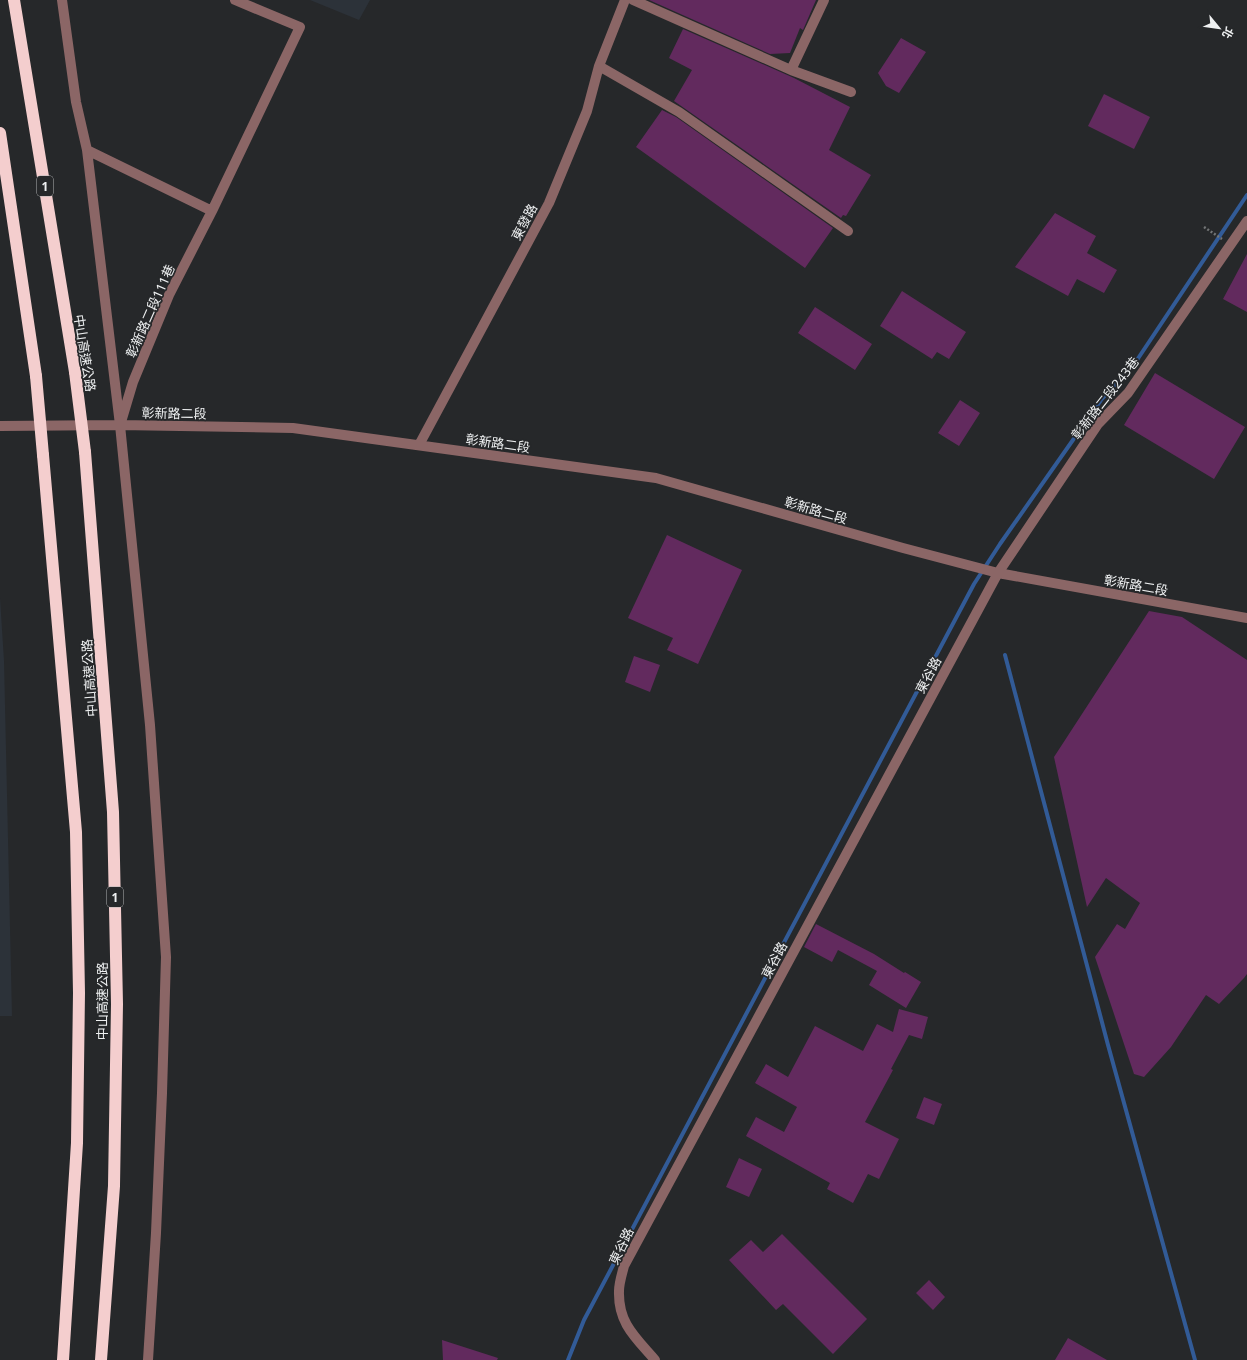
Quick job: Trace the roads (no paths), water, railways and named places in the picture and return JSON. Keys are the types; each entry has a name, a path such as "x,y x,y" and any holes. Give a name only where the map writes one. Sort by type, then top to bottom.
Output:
{"highway":[{"name":"中山高速公路","path":"14,0 75,372 85,452 114,812 117,988 114,1186 101,1360"},
{"name":"中山高速公路","path":"0,133 36,376 76,832 79,993 78,1143 66,1338 63,1360"}],"street":[{"path":"62,0 76,102 87,150 120,425 150,725 166,957 162,1101 148,1360"},
{"name":"彰新路二段111巷","path":"120,425 134,382 169,295 212,211 300,27 235,0"},
{"name":"東發路","path":"419,445 549,203 586,111 599,66 625,0"},
{"path":"633,0 791,70 851,92"},
{"path":"791,70 824,0"},
{"path":"599,66 679,112 848,231"},
{"path":"87,150 212,211"},
{"name":"彰新路二段243巷","path":"998,573 1098,424 1128,393 1230,245 1243,235 1247,221"},
{"name":"彰新路二段","path":"0,426 120,425 293,428 656,478 903,548 998,573 1247,618"},
{"name":"東谷路","path":"655,1360 628,1328 620,1312 618,1290 624,1266 998,573"}],"waterway":[{"path":"568,1360 584,1320 974,584 1000,544 1101,400 1135,363 1247,195"},
{"path":"1005,655 1108,1045 1195,1360"}]}
